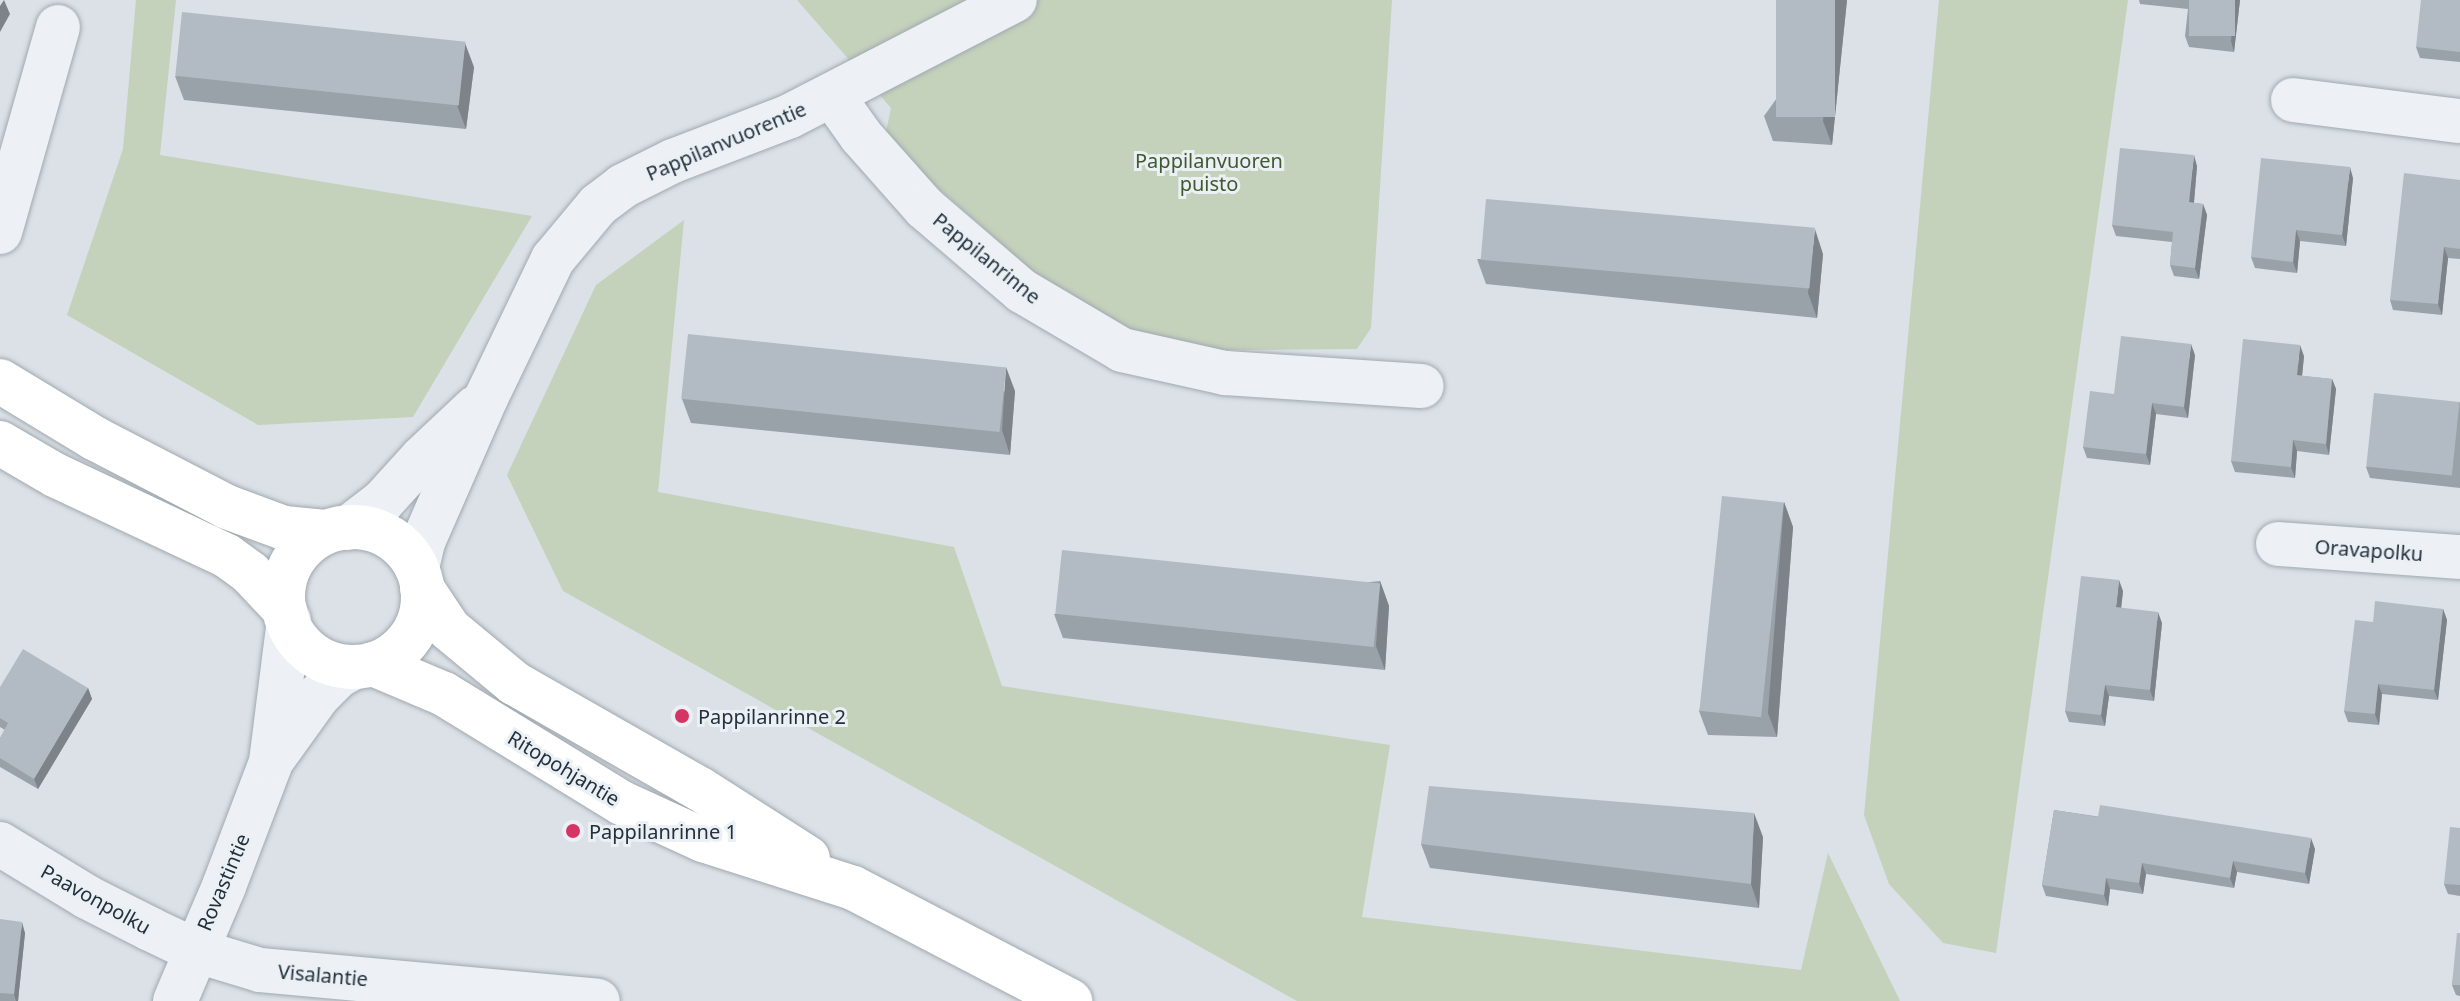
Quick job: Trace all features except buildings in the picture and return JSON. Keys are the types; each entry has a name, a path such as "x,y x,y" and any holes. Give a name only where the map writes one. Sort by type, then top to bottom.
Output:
{"main road":[{"path":"0,381 106,445 227,507 284,528 369,529 393,539 420,578 423,610 415,630 403,648 364,666 335,665 314,657 302,646 287,615 250,573 227,556 67,481 0,443"},
{"path":"287,615 284,580 293,560 307,544 337,530"},
{"name":"Ritopohjantie","path":"420,578 449,629 514,683 734,810 853,888 1070,1001"},
{"name":"Ritopohjantie","path":"364,666 444,694 622,803 703,840 853,888"}],"street":[{"name":"Pappilanvuorentie","path":"420,578 423,542 486,398 553,259 598,205 623,186 673,161 790,116 1015,0"},
{"path":"0,232 58,27"},
{"name":"Pappilanrinne","path":"832,95 861,136 925,208 1022,291 1122,350 1225,373 1422,386"},
{"path":"2293,100 2460,121"},
{"name":"Pappilanvuorentie","path":"337,530 383,501 422,458 486,398"},
{"name":"Oravapolku","path":"2278,544 2460,557"},
{"name":"Rovastintie","path":"175,1001 194,950 224,886 271,762 287,615"},
{"name":"Rovastintie","path":"271,762 318,696 338,676 364,666"},
{"name":"Paavonpolku","path":"0,844 87,897 194,950"},
{"name":"Visalantie","path":"194,950 260,970 598,1001"}],"green space":[{"path":"136,0 176,0 160,155 532,216 413,417 258,425 67,315 123,149"},
{"name":"Pappilanvuoren puisto","path":"797,0 1392,0 1371,328 1357,349 1223,350 1124,330 1037,275 884,141 891,108"},
{"path":"1939,0 2128,0 1996,953 1943,943 1889,884 1864,815"},
{"path":"684,220 658,492 954,547 1002,686 1390,745 1362,917 1801,970 1828,853 1900,1001 1297,1001 563,591 507,475 596,285"}],"place":[{"name":"Pappilanrinne 2","path":"682,716"},
{"name":"Pappilanrinne 1","path":"573,831"}]}
